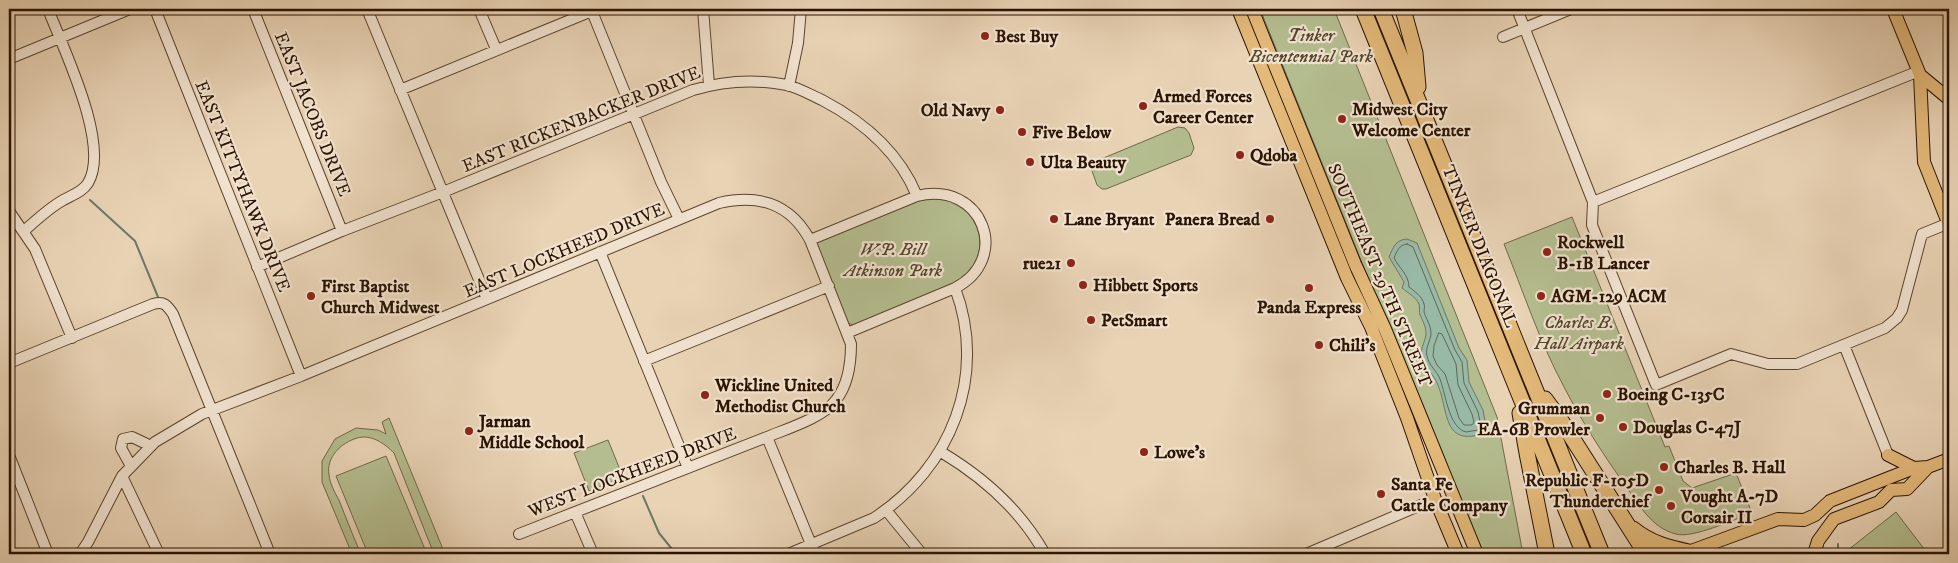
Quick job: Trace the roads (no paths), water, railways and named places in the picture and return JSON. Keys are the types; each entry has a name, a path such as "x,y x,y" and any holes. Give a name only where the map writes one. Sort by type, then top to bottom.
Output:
{"highway":[{"path":"1354,9 1377,42"},
{"name":"TINKER DIAGONAL","path":"1363,9 1584,554"},
{"name":"TINKER DIAGONAL","path":"1381,9 1602,554"},
{"path":"1403,9 1415,53 1418,101"},
{"path":"1531,379 1562,422 1646,554"},
{"path":"1516,386 1547,554"},
{"path":"1628,525 1641,536 1686,553"}],"main road":[{"name":"SOUTHEAST 29TH STREET","path":"1238,9 1347,278 1371,327 1408,418 1435,499 1458,554"},
{"name":"SOUTHEAST 29TH STREET","path":"1252,9 1355,264 1385,328 1477,554"},
{"path":"1893,9 1919,73 1924,162 1949,223"},
{"path":"1919,73 1949,99"},
{"path":"1888,455 1914,468"},
{"path":"1883,480 1889,467 1888,455"},
{"path":"1686,553 1778,519 1804,520 1815,515 1830,501 1914,468 1928,467 1949,459"},
{"path":"1814,554 1818,541 1834,519 1879,502 1892,490 1908,489 1928,467"},
{"path":"1804,520 1815,530 1818,541"}],"street":[{"path":"24,231 58,203 78,193 87,185 95,159 85,102 48,9"},
{"path":"9,59 130,9"},
{"name":"EAST KITTYHAWK DRIVE","path":"155,9 256,267 301,376"},
{"name":"EAST JACOBS DRIVE","path":"253,9 342,231"},
{"path":"367,9 487,300"},
{"path":"479,9 496,49"},
{"path":"703,9 709,85"},
{"path":"789,86 798,42 801,9"},
{"path":"1517,9 1593,202 1592,226 1656,385 1731,354 1768,364 1797,364 1885,328 1897,318 1906,296 1915,255 1922,234 1949,223"},
{"path":"1503,37 1571,9"},
{"path":"400,90 591,10 661,182 679,219"},
{"path":"1593,202 1919,73"},
{"name":"EAST RICKENBACKER DRIVE","path":"256,267 633,113 709,85 735,82 763,82 789,86 840,110 868,130 893,154 906,172 918,196"},
{"path":"810,240 918,196 938,192 957,198 974,210 981,223 985,244 982,260 968,280 955,288 847,333"},
{"name":"EAST LOCKHEED DRIVE","path":"80,554 122,476 150,446 178,427 212,410 301,376 719,203 752,199 767,202 787,211 801,225 810,240 829,286"},
{"path":"9,211 35,249 72,338"},
{"path":"600,252 688,468"},
{"path":"644,361 829,286"},
{"name":"WEST LOCKHEED DRIVE","path":"519,534 767,437 806,420 836,401 846,381 851,361 851,344 829,286"},
{"path":"788,554 813,550 886,510 922,477 941,452 954,423 967,368 966,327 955,288"},
{"path":"9,363 153,304 160,302 166,304 173,314 270,554"},
{"path":"1844,345 1888,455"},
{"path":"131,466 121,448 123,439 132,437 150,446"},
{"path":"767,437 813,550"},
{"path":"941,452 984,482 1016,512 1045,554"},
{"path":"9,455 48,554"},
{"path":"122,476 159,554"},
{"path":"1306,554 1435,499"},
{"path":"886,510 922,554"},
{"path":"575,512 593,554"}],"water":[{"path":"1407,239 1417,243 1459,348 1467,360 1469,382 1483,410 1485,433 1470,436 1460,435 1453,430 1448,422 1440,389 1422,360 1421,353 1426,331 1420,315 1419,304 1414,297 1402,288 1404,282 1389,257 1397,243"}],"waterway":[{"path":"90,200 135,241 158,297"},
{"path":"643,496 659,533 676,554"},
{"path":"1838,544 1838,554"}],"place":[{"name":"Best Buy","path":"985,36"},
{"name":"Armed Forces Career Center","path":"1143,106"},
{"name":"Old Navy","path":"1000,110"},
{"name":"Midwest City Welcome Center","path":"1342,119"},
{"name":"Five Below","path":"1022,132"},
{"name":"Qdoba","path":"1240,155"},
{"name":"Ulta Beauty","path":"1030,162"},
{"name":"Lane Bryant","path":"1054,219"},
{"name":"Panera Bread","path":"1270,219"},
{"name":"Rockwell B-1B Lancer","path":"1547,252"},
{"name":"rue21","path":"1071,263"},
{"name":"Hibbett Sports","path":"1083,285"},
{"name":"Panda Express","path":"1309,288"},
{"name":"First Baptist Church Midwest","path":"311,296"},
{"name":"AGM-129 ACM","path":"1541,296"},
{"name":"PetSmart","path":"1091,320"},
{"name":"Chili's","path":"1319,345"},
{"name":"Boeing C-135C","path":"1607,394"},
{"name":"Wickline United Methodist Church","path":"705,395"},
{"name":"Grumman EA-6B Prowler","path":"1600,418"},
{"name":"Douglas C-47J","path":"1623,427"},
{"name":"Jarman Middle School","path":"469,431"},
{"name":"Lowe's","path":"1144,452"},
{"name":"Charles B. Hall","path":"1664,467"},
{"name":"Republic F-105D Thunderchief","path":"1659,490"},
{"name":"Santa Fe Cattle Company","path":"1381,494"},
{"name":"Vought A-7D Corsair II","path":"1671,506"}],"park label":[{"name":"Tinker Bicentennial Park","path":"1311,45"},
{"name":"W.P. Bill Atkinson Park","path":"893,259"},
{"name":"Charles B. Hall Airpark","path":"1579,332"}]}
